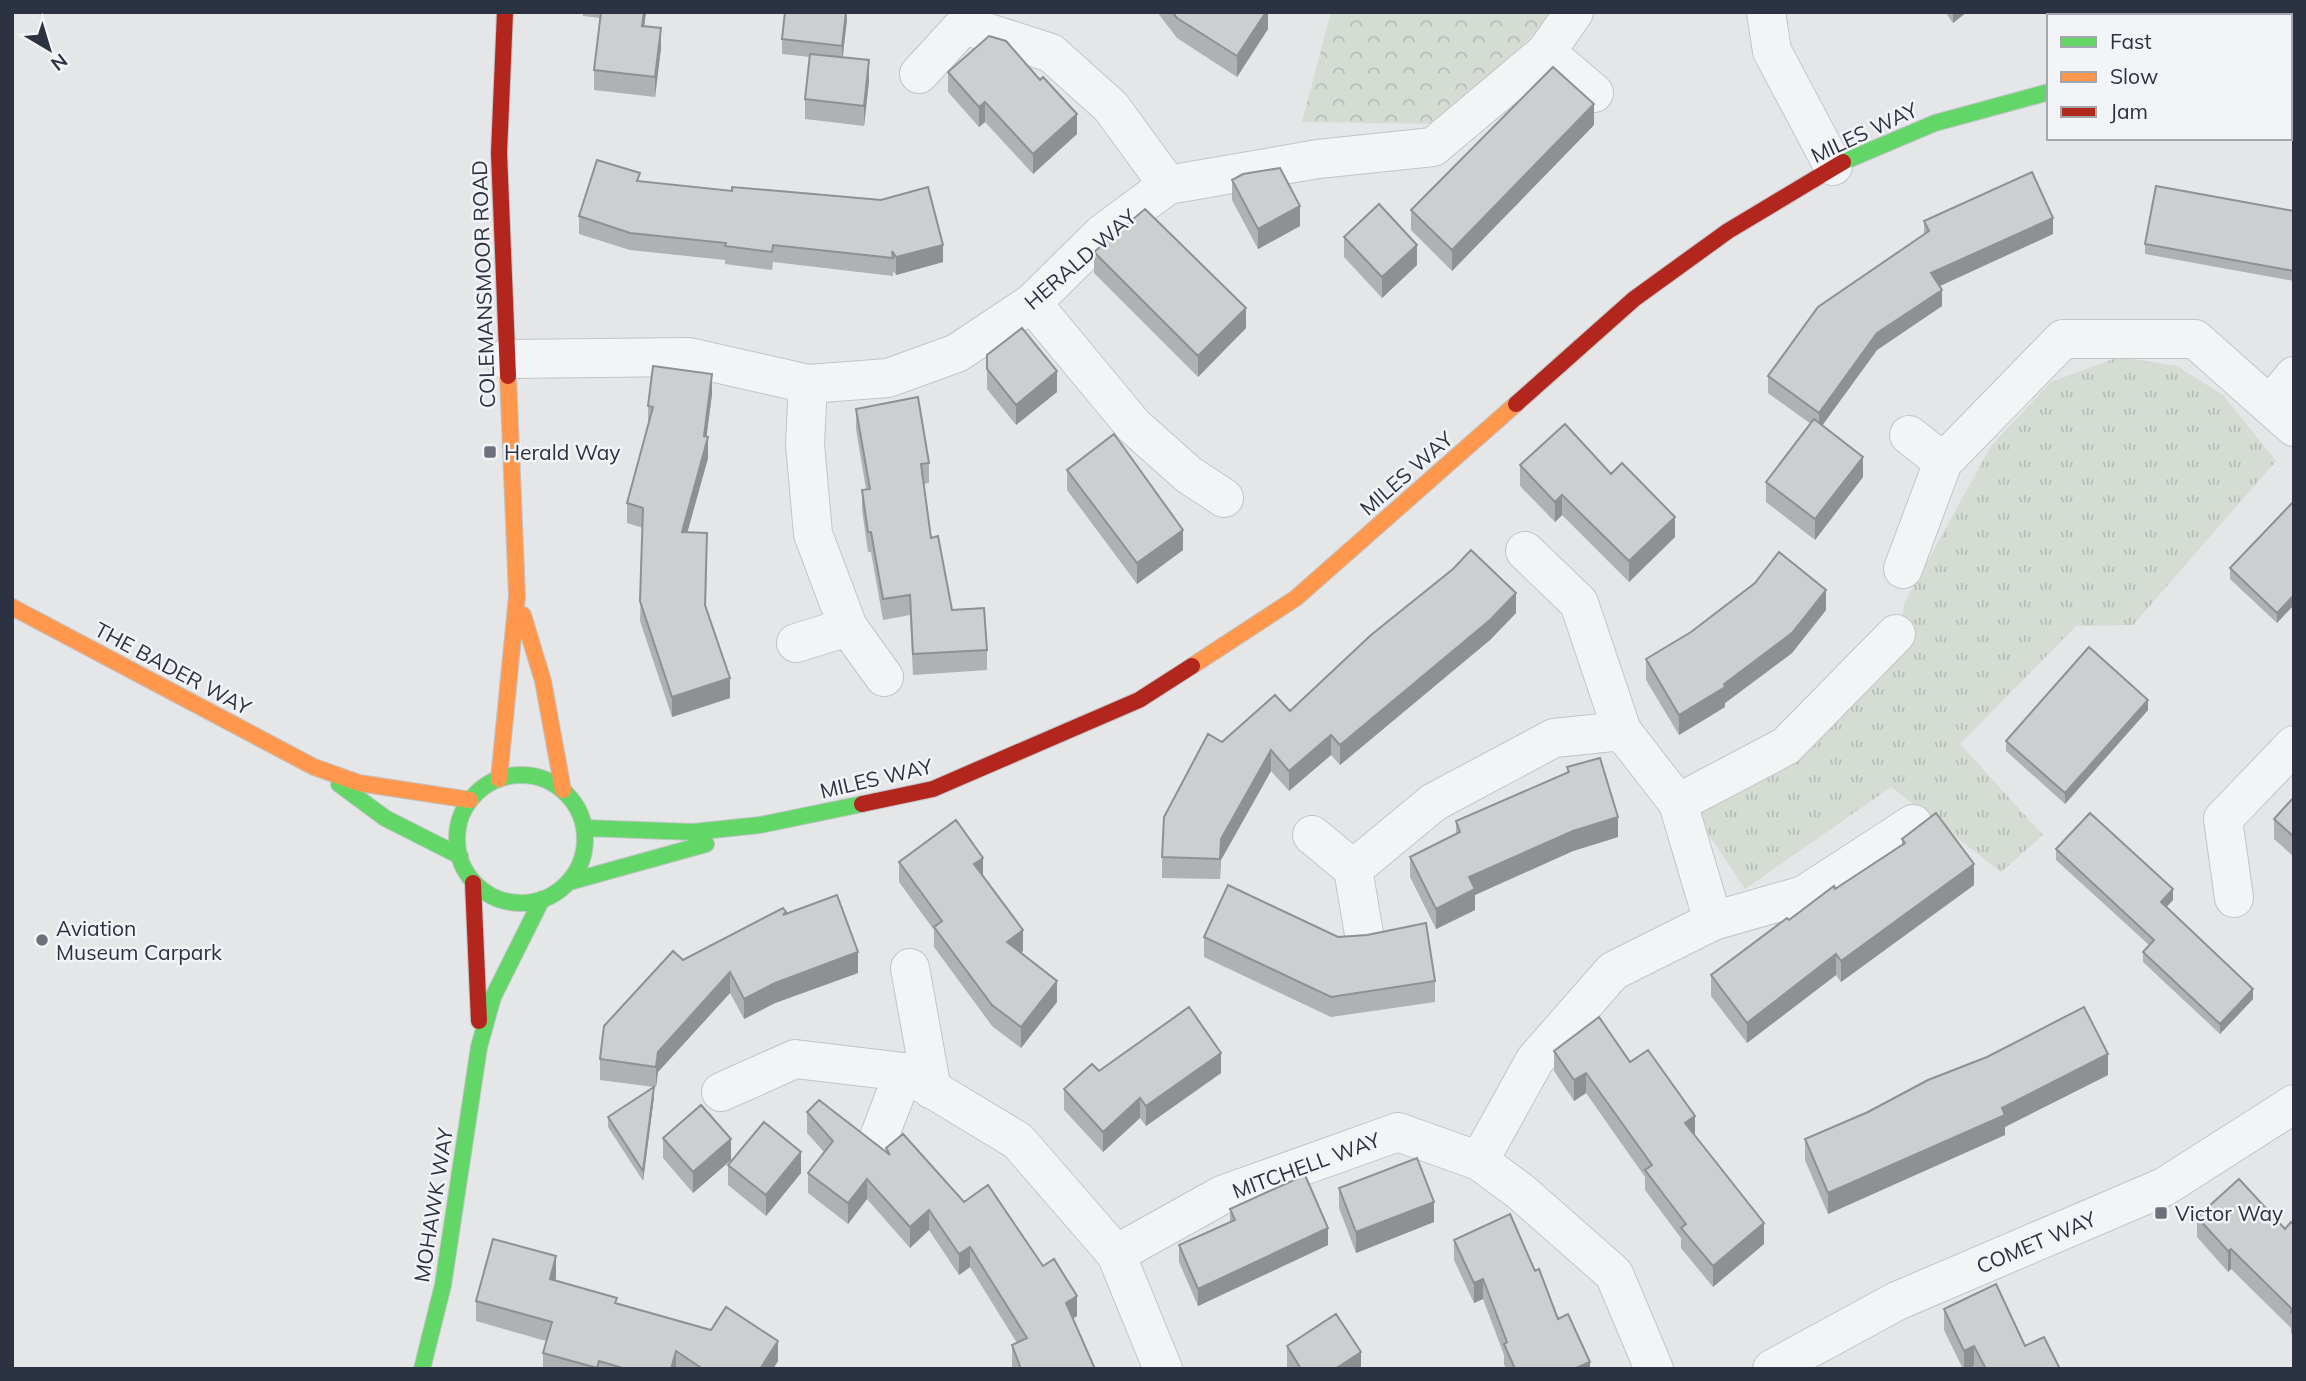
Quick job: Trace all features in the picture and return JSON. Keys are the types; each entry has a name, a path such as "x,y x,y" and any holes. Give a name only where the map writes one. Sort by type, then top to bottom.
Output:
{"street":[{"name":"COLEMANSMOOR ROAD","path":"499,779 517,596 505,359 499,153 505,12"},
{"name":"HERALD WAY","path":"505,359 689,357 808,384 888,378 957,353 1032,303 1103,233 1168,186 1318,159 1433,147 1546,52 1574,12"},
{"path":"1766,12 1772,51 1833,166"},
{"path":"919,75 959,18 1051,53 1111,107 1168,186"},
{"path":"1546,52 1594,93"},
{"name":"MILES WAY","path":"569,882 642,863 761,825 933,789 1139,700 1296,598 1634,299 1728,232 1833,166 1935,123 2047,93"},
{"path":"1032,303 1134,426 1189,475 1224,498"},
{"path":"1903,569 1944,462 2063,339 2195,339 2286,402"},
{"path":"808,384 805,444 813,534 848,627 884,677"},
{"path":"1909,435 1944,462"},
{"path":"1525,551 1579,603 1622,731 1678,803 1713,921"},
{"name":"COLEMANSMOOR ROAD","path":"517,596 543,681 563,790"},
{"name":"THE BADER WAY","path":"12,607 314,767 385,818 460,856"},
{"path":"796,643 848,627"},
{"path":"1678,803 1786,746 1896,634"},
{"path":"1353,869 1433,802 1554,738 1622,731"},
{"path":"2234,898 2223,819 2294,745"},
{"name":"THE BADER WAY","path":"314,767 359,783 470,800"},
{"path":"532,777 543,779 563,790 577,807 585,828 581,863 569,882 531,903 508,903 491,897 474,883 460,856 457,842 460,820 470,800 499,779 532,777"},
{"path":"1479,1161 1535,1060 1613,971 1713,921 1804,895 1913,824"},
{"name":"MILES WAY","path":"585,828 693,832 761,825"},
{"path":"1312,835 1353,869 1364,934"},
{"name":"MOHAWK WAY","path":"474,883 479,1047"},
{"name":"MOHAWK WAY","path":"422,1369 443,1285 479,1047 493,997 542,899"},
{"path":"879,1137 918,1081 910,968"},
{"path":"721,1092 795,1059 918,1081 1018,1141 1116,1254 1163,1369"},
{"name":"COMET WAY","path":"1772,1369 1897,1301 2165,1187 2293,1105"},
{"name":"MITCHELL WAY","path":"1116,1254 1222,1195 1398,1132 1479,1161 1521,1192 1614,1274 1654,1369"}],"green space":[{"path":"1331,12 1552,12 1552,16 1443,124 1302,122"},
{"path":"2119,357 2177,366 2223,395 2276,461 2133,625 2076,626 1960,744 2043,835 2001,872 1891,787 1745,889 1694,812 1893,658 1905,602 1991,446 2051,382"}],"building":[{"path":"601,12 644,12 642,26 661,28 655,77 594,70"},
{"path":"785,12 846,12 842,46 782,39"},
{"path":"1172,12 1266,12 1237,56 1177,18"},
{"path":"989,36 1006,41 1040,80 1043,77 1077,114 1033,154 985,102 979,107 948,72"},
{"path":"810,54 869,60 864,106 805,99"},
{"path":"1553,67 1594,104 1452,250 1411,210"},
{"path":"597,160 640,173 637,181 732,191 732,187 881,200 928,187 943,245 896,257 892,251 893,258 773,245 772,252 725,246 726,243 630,233 579,216"},
{"path":"1280,168 1300,206 1258,229 1232,180 1243,174"},
{"path":"2032,172 2053,218 1931,273 1942,290 1877,333 1819,413 1768,376 1818,307 1929,231 1924,221"},
{"path":"2156,186 2294,211 2294,271 2145,244"},
{"path":"1379,204 1417,245 1382,277 1344,237"},
{"path":"1145,209 1246,308 1198,356 1094,252"},
{"path":"1022,328 1057,371 1016,405 987,369 987,355"},
{"path":"653,366 712,374 704,436 708,437 682,532 707,533 705,605 730,678 672,697 640,601 643,508 627,503 653,407 648,406"},
{"path":"918,397 929,463 921,464 931,538 938,536 952,610 984,608 987,650 913,654 910,595 883,599 862,490 870,489 856,409"},
{"path":"1814,419 1863,457 1815,519 1766,482"},
{"path":"1565,424 1611,474 1622,463 1675,517 1629,561 1562,495 1555,502 1520,465"},
{"path":"1114,434 1183,530 1137,563 1067,470"},
{"path":"2294,501 2294,595 2277,613 2230,568"},
{"path":"1471,550 1516,593 1490,620 1340,745 1331,735 1289,771 1271,750 1221,839 1220,859 1162,857 1164,817 1208,734 1222,742 1275,695 1290,711 1371,635 1453,569"},
{"path":"1779,552 1826,590 1792,633 1724,684 1725,687 1679,715 1646,659 1691,632 1755,583"},
{"path":"2089,647 2148,700 2065,793 2006,741"},
{"path":"1600,758 1618,817 1573,831 1469,877 1475,889 1436,909 1410,857 1460,832 1456,821 1569,772 1567,767"},
{"path":"2294,797 2294,837 2274,819"},
{"path":"1936,813 1974,864 1841,961 1836,954 1747,1023 1711,975 1834,886 1835,889 1905,843 1902,839"},
{"path":"2090,813 2173,889 2161,902 2253,989 2220,1024 2143,952 2154,940 2056,849"},
{"path":"956,820 983,858 974,864 1023,930 1007,942 1057,981 1021,1027 992,1005 934,927 942,921 899,862"},
{"path":"1228,885 1338,937 1367,935 1426,923 1435,981 1331,997 1204,937"},
{"path":"837,895 858,952 775,983 744,999 730,972 658,1052 656,1067 600,1059 604,1026 673,951 683,960 783,908 786,912 783,915"},
{"path":"1189,1007 1221,1053 1146,1106 1140,1098 1103,1132 1064,1089 1092,1064 1099,1071"},
{"path":"2084,1007 2108,1054 2002,1108 2005,1115 1828,1193 1805,1139 1868,1112 1928,1080 1987,1057"},
{"path":"1599,1017 1630,1062 1648,1050 1695,1116 1685,1123 1764,1223 1713,1266 1681,1228 1686,1224 1645,1170 1652,1165 1586,1073 1574,1080 1554,1051"},
{"path":"654,1087 643,1171 608,1117"},
{"path":"819,1100 890,1155 886,1148 903,1134 964,1202 988,1185 1043,1266 1054,1259 1077,1296 1066,1303 1095,1369 1021,1369 1012,1345 1027,1338 970,1247 959,1254 929,1210 910,1227 867,1179 848,1203 808,1173 833,1141 807,1112"},
{"path":"701,1105 731,1139 693,1172 663,1138"},
{"path":"764,1122 801,1152 766,1195 728,1165"},
{"path":"1417,1158 1434,1202 1356,1232 1339,1188"},
{"path":"1305,1175 1328,1228 1198,1289 1179,1245 1235,1220 1230,1209"},
{"path":"2239,1179 2285,1229 2291,1222 2294,1225 2294,1315 2291,1312 2293,1310 2231,1249 2228,1251 2197,1217"},
{"path":"1510,1214 1535,1271 1539,1269 1558,1319 1568,1314 1590,1362 1574,1369 1515,1369 1483,1279 1474,1283 1454,1240"},
{"path":"493,1239 556,1256 550,1279 617,1298 615,1303 711,1330 726,1307 778,1341 760,1369 703,1369 676,1351 671,1369 626,1369 599,1361 597,1368 543,1353 552,1322 476,1301"},
{"path":"1996,1284 2025,1346 2044,1337 2060,1369 1986,1369 1974,1346 1964,1351 1944,1309"},
{"path":"1336,1314 1361,1352 1335,1369 1301,1369 1287,1346"}],"traffic: fast":[{"path":"1843,162 1935,123 2047,93"},
{"path":"521,775 545,780 566,794 580,815 585,839 580,863 566,884 545,898 521,903 497,898 476,884 462,863 457,839 462,815 476,794 497,780 521,775"},
{"path":"339,784 385,818 460,856"},
{"path":"585,828 693,832 760,825 862,804"},
{"path":"569,882 706,844"},
{"path":"422,1369 443,1285 479,1047 493,997 542,899"}],"traffic: slow":[{"path":"499,779 517,596 508,376"},
{"path":"1192,666 1296,598 1516,404"},
{"path":"12,607 314,767 359,783 470,800"},
{"path":"523,615 543,681 563,790"}],"traffic: jam":[{"path":"505,12 499,153 508,376"},
{"path":"1516,404 1634,299 1728,231 1843,162"},
{"path":"862,804 933,789 1139,700 1192,666"},
{"path":"473,883 479,1021"}],"place":[{"name":"Herald Way","path":"490,452"},
{"name":"Aviation Museum Carpark","path":"42,940"},
{"name":"Victor Way","path":"2161,1213"}]}
